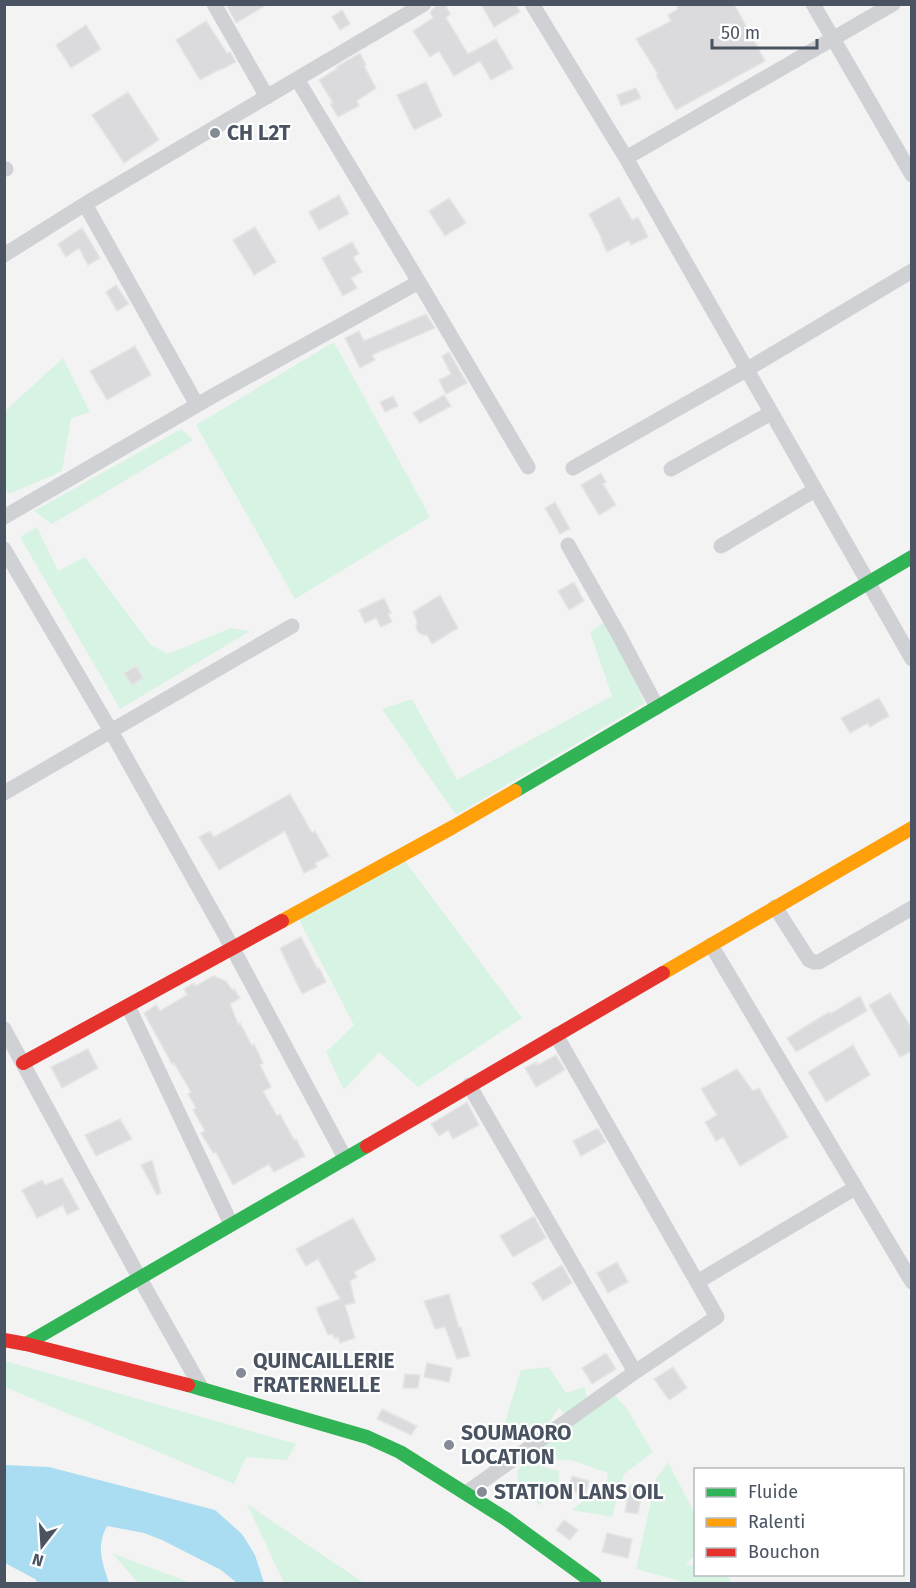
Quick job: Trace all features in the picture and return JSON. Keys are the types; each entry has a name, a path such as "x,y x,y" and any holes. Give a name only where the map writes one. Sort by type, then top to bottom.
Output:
{"street":[{"path":"214,4 267,97"},
{"path":"4,255 85,204 424,4"},
{"path":"532,4 626,158 912,659"},
{"path":"813,4 912,175"},
{"path":"626,158 893,4"},
{"path":"297,79 420,282 528,467"},
{"path":"85,204 197,405"},
{"path":"573,468 746,370 912,271"},
{"path":"4,517 197,405 420,282"},
{"path":"671,469 771,413"},
{"path":"721,546 815,490"},
{"path":"568,545 657,707"},
{"path":"4,549 111,731 232,947 345,1158"},
{"path":"23,1063 453,827 912,557"},
{"path":"4,793 292,626"},
{"path":"26,1344 912,828"},
{"path":"775,907 809,960 814,962 819,962 912,908"},
{"path":"711,945 912,1282"},
{"path":"128,1006 231,1224"},
{"path":"4,1029 202,1389"},
{"path":"466,1493 635,1372 717,1317 556,1035"},
{"path":"469,1085 635,1372"},
{"path":"697,1282 855,1188"},
{"path":"4,1340 202,1389 366,1437 400,1452 466,1493 595,1584"}],"green space":[{"path":"334,342 430,517 295,599 196,425"},
{"path":"63,358 90,412 71,418 62,471 9,494 4,486 5,411"},
{"path":"181,429 193,440 52,524 34,511"},
{"path":"37,527 58,571 85,557 150,644 168,654 231,628 250,631 120,709 20,537"},
{"path":"606,620 645,703 456,815 382,709 412,699 457,780 612,696 590,632"},
{"path":"401,856 522,1018 418,1087 379,1052 344,1090 326,1052 354,1025 296,914"},
{"path":"5,1361 296,1444 287,1460 246,1457 234,1484 5,1387"},
{"path":"549,1367 566,1393 585,1387 587,1403 614,1395 625,1406 653,1452 624,1474 612,1517 572,1510 584,1500 604,1495 608,1473 571,1460 547,1459 546,1468 559,1471 558,1487 538,1506 535,1496 520,1489 517,1479 518,1470 539,1443 572,1425 559,1407 547,1426 520,1434 504,1426 521,1370"},
{"path":"668,1462 694,1512 694,1556 686,1564 694,1567 694,1576 727,1576 732,1583 686,1583 636,1569 656,1479"},
{"path":"247,1504 364,1583 284,1583"},
{"path":"112,1553 191,1583 138,1583"}],"water":[{"path":"5,1465 49,1467 215,1510 242,1534 255,1555 264,1583 237,1583 221,1570 162,1540 144,1533 107,1526 101,1548 102,1561 109,1583 38,1583 35,1579 5,1563"}],"building":[{"path":"226,4 268,4 236,23"},
{"path":"438,4 445,4 450,14 446,18 468,54 496,39 513,68 491,80 480,61 454,76 439,51 430,57 413,31 433,18 430,12"},
{"path":"481,4 516,4 520,12 494,27"},
{"path":"676,4 734,4 765,61 676,110 656,75 658,74 636,39 671,21 668,15 678,9"},
{"path":"342,10 350,24 340,30 332,17"},
{"path":"206,21 227,53 230,52 236,62 200,80 176,40"},
{"path":"86,25 101,49 71,68 56,45"},
{"path":"360,53 376,88 357,101 359,106 338,117 330,104 333,103 319,80"},
{"path":"426,82 442,116 414,130 397,95"},
{"path":"636,88 641,98 621,106 617,95"},
{"path":"128,92 159,140 124,163 92,115"},
{"path":"339,195 349,214 319,230 309,212"},
{"path":"619,197 632,220 638,217 648,237 631,245 629,240 607,252 589,214"},
{"path":"449,198 466,223 445,236 429,211"},
{"path":"255,227 276,262 254,275 233,240"},
{"path":"82,228 100,258 88,265 79,248 66,257 58,244"},
{"path":"352,242 359,254 353,257 362,272 351,278 357,288 343,296 322,258"},
{"path":"116,285 129,304 117,311 106,292"},
{"path":"426,314 435,328 372,355 375,360 360,368 345,338 359,331 364,341"},
{"path":"135,346 151,375 107,400 90,371"},
{"path":"449,352 467,383 446,394 439,380 451,374 442,356"},
{"path":"444,395 451,406 420,423 413,413"},
{"path":"393,396 398,406 385,412 380,402"},
{"path":"601,473 606,482 603,484 616,505 599,515 581,485"},
{"path":"555,502 570,529 560,534 545,508"},
{"path":"574,582 584,601 569,610 558,591"},
{"path":"440,595 458,628 432,644 427,635 418,632 413,612"},
{"path":"384,598 391,613 388,614 392,622 381,627 376,618 365,623 359,610"},
{"path":"136,666 143,678 132,685 124,673"},
{"path":"879,698 889,716 870,727 868,723 850,733 841,718"},
{"path":"290,794 312,833 315,831 329,856 315,863 317,867 304,873 285,831 219,870 199,837 210,831 214,837"},
{"path":"301,937 326,982 302,994 280,948"},
{"path":"213,976 226,981 240,998 230,1004 238,1024 240,1023 252,1046 254,1044 263,1063 260,1065 271,1087 263,1091 277,1116 280,1114 305,1156 274,1172 269,1164 233,1185 216,1152 213,1153 201,1133 205,1131 193,1110 196,1108 188,1094 191,1092 174,1063 172,1064 144,1013 156,1005 160,1011 187,995 184,989 194,983 196,986"},
{"path":"890,993 912,1029 912,1051 900,1057 869,1005"},
{"path":"860,996 867,1011 796,1052 787,1038"},
{"path":"853,1045 870,1075 826,1102 808,1072"},
{"path":"88,1049 98,1068 62,1088 51,1067"},
{"path":"556,1055 565,1070 536,1087 525,1068 536,1062 538,1065"},
{"path":"737,1069 753,1091 759,1088 788,1137 740,1166 723,1137 716,1141 705,1122 717,1115 701,1089"},
{"path":"467,1102 479,1125 453,1139 448,1130 439,1136 431,1124"},
{"path":"120,1119 132,1139 96,1156 85,1135"},
{"path":"598,1128 606,1142 581,1156 573,1141"},
{"path":"152,1160 161,1193 157,1195 141,1165"},
{"path":"62,1178 79,1209 67,1215 63,1205 37,1218 22,1190 42,1180 45,1185"},
{"path":"534,1216 546,1238 513,1257 500,1236"},
{"path":"353,1218 376,1260 354,1272 357,1277 350,1281 355,1303 345,1305 355,1338 340,1343 338,1337 334,1338 333,1334 328,1335 316,1308 340,1299 318,1259 306,1266 296,1249"},
{"path":"617,1262 628,1282 608,1293 597,1273"},
{"path":"562,1265 572,1283 543,1301 532,1283"},
{"path":"449,1294 470,1356 457,1359 445,1327 435,1329 424,1301"},
{"path":"606,1353 616,1369 592,1384 582,1368"},
{"path":"427,1363 452,1368 449,1382 424,1377"},
{"path":"673,1367 687,1388 669,1400 654,1379"},
{"path":"405,1374 420,1375 418,1388 403,1388"},
{"path":"382,1409 417,1426 411,1435 377,1419"},
{"path":"572,1476 589,1481 585,1495 568,1490"},
{"path":"630,1486 643,1488 638,1514 625,1512"},
{"path":"564,1520 578,1530 570,1540 556,1530"},
{"path":"607,1533 632,1539 628,1558 602,1552"}],"traffic: fast":[{"path":"515,791 912,557"},
{"path":"26,1344 367,1146"},
{"path":"188,1385 367,1437 400,1452 506,1519 595,1584"}],"traffic: slow":[{"path":"282,921 515,791"},
{"path":"663,973 912,828"}],"traffic: jam":[{"path":"23,1063 282,921"},
{"path":"367,1146 663,973"},
{"path":"4,1340 188,1385"}],"place":[{"name":"CH L2T","path":"215,133"},
{"name":"QUINCAILLERIE FRATERNELLE","path":"241,1373"},
{"name":"SOUMAORO LOCATION","path":"449,1445"},
{"name":"STATION LANS OIL","path":"482,1492"}]}
